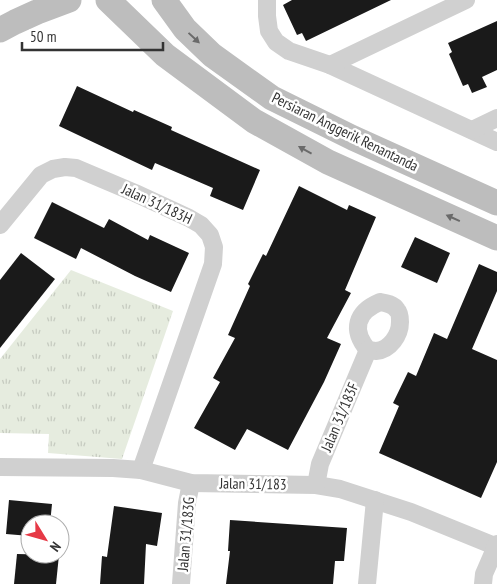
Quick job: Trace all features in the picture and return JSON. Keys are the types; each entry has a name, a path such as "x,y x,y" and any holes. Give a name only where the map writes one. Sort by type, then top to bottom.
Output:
{"main road":[{"path":"0,30 37,12 69,0"},
{"path":"108,0 165,55 254,121 328,162 497,238"},
{"name":"Persiaran Anggerik Renantanda","path":"164,0 185,29 212,55 272,98 353,138 497,203"}],"street":[{"path":"267,0 267,16 270,31 276,42 289,51 330,65 497,142"},
{"path":"330,65 466,0"},
{"path":"472,130 497,118"},
{"name":"Jalan 31/183H","path":"0,225 41,175 53,168 65,166 76,168 190,218 210,235 214,247 213,264 141,470"},
{"name":"Jalan 31/183F","path":"316,485 320,464 368,350"},
{"name":"Jalan 31/183","path":"0,467 113,468 141,470 191,483 316,485 340,489 411,512 497,546"},
{"name":"Jalan 31/183G","path":"181,584 187,502 191,483"},
{"path":"367,584 375,500"},
{"path":"483,584 484,574 497,546"}],"green space":[{"path":"71,270 173,311 122,459 48,453 49,434 0,433 0,359"}],"building":[{"path":"292,0 391,0 306,41 302,33 297,35 283,5"},
{"path":"497,21 497,70 482,77 487,87 472,93 468,84 463,86 449,54 452,52 448,43"},
{"path":"77,86 133,112 134,110 172,127 171,130 260,170 243,210 210,196 213,188 155,163 152,170 59,126"},
{"path":"299,186 347,210 349,205 376,217 345,290 351,293 327,338 341,344 324,382 288,450 247,429 235,450 194,428 220,382 213,378 235,338 228,335 250,286 248,284 263,254 266,256"},
{"path":"52,202 104,228 109,219 148,240 150,235 189,253 171,292 81,248 76,259 34,238"},
{"path":"415,237 450,253 437,283 401,267"},
{"path":"21,253 55,279 0,348 0,280"},
{"path":"479,264 497,272 497,291 472,349 497,360 497,462 481,498 379,453 399,406 393,403 408,372 416,376 434,333 447,339"},
{"path":"9,500 52,504 51,514 20,514 20,535 6,534"},
{"path":"114,506 162,513 157,546 146,544 144,584 100,584 102,556 107,557"},
{"path":"230,520 347,528 344,561 335,561 333,584 226,584 230,551 228,551"},
{"path":"17,554 20,554 20,564 58,564 56,584 14,584"}]}
